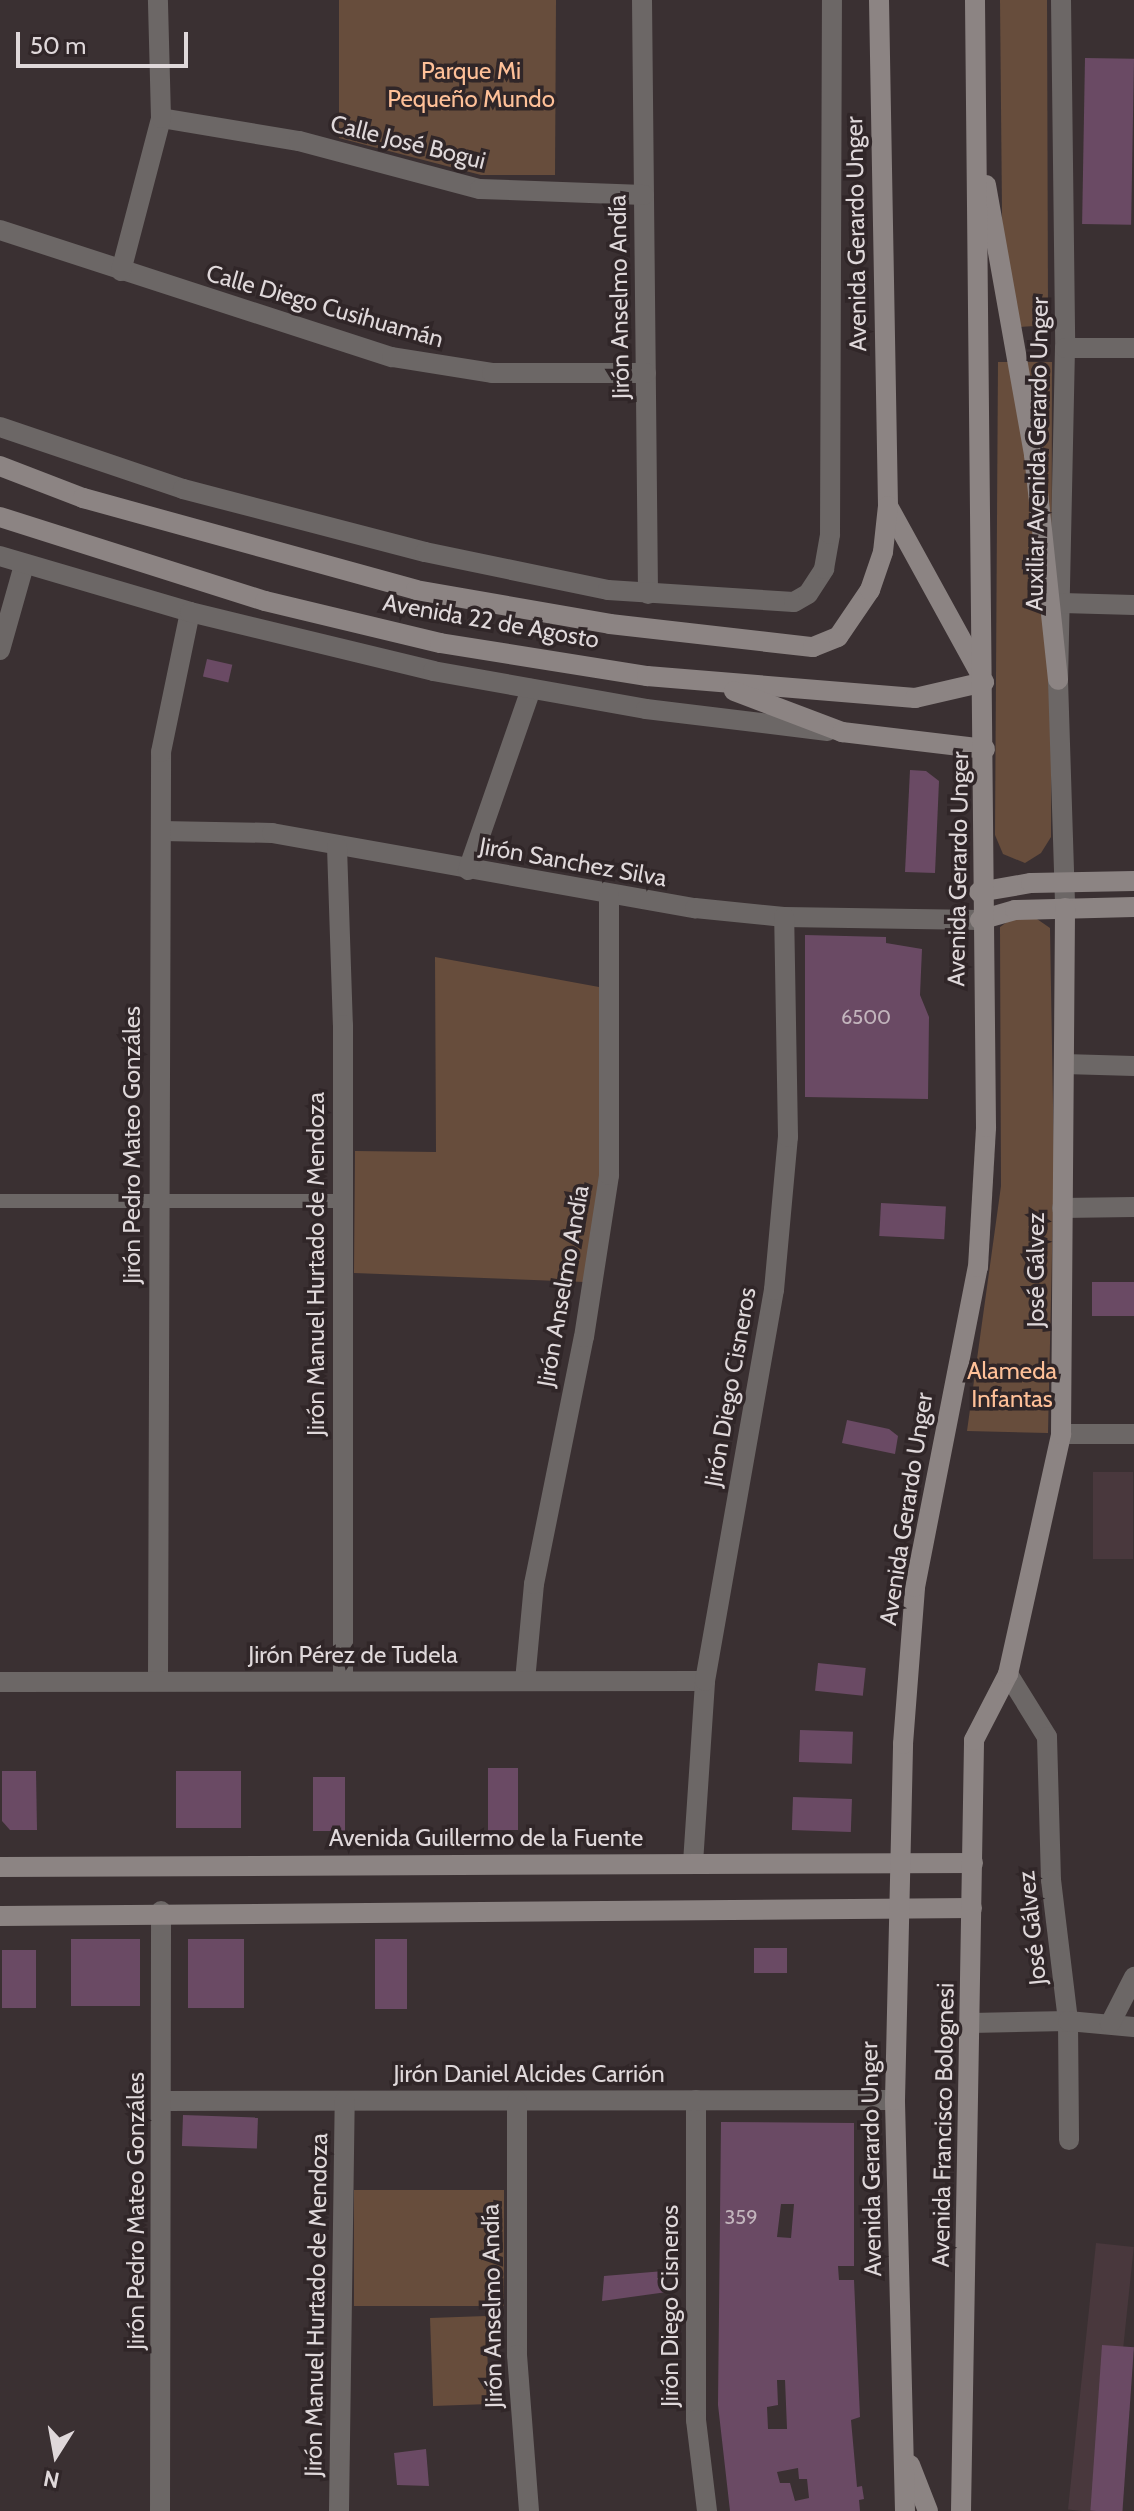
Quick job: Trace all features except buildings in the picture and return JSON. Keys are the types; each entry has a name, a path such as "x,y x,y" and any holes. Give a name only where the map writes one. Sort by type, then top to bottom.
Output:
{"main road":[{"name":"Avenida Gerardo Unger","path":"879,0 888,506 984,682"},
{"name":"Avenida Gerardo Unger","path":"905,2511 895,2100 898,1864 915,1587 978,1267 986,1127 979,892 985,749 978,607 975,0"},
{"path":"976,134 1034,455 1058,680"},
{"name":"Avenida 22 de Agosto","path":"0,466 83,498 416,590 610,624 813,647 838,637 870,590 883,552 888,506"},
{"name":"Avenida 22 de Agosto","path":"0,517 265,601 440,643 708,681 915,698 984,682"},
{"path":"708,681 842,732 985,749"},
{"path":"979,892 1065,881 1134,881"},
{"path":"980,920 1015,910 1134,907"},
{"name":"José Gálvez","path":"974,1740 1008,1674 1061,1434 1065,908"},
{"name":"Avenida Francisco Bolognesi","path":"961,2511 974,1740"},
{"name":"Avenida Guillermo de la Fuente","path":"0,1867 973,1863"},
{"path":"0,1916 161,1911 972,1908"},
{"name":"Avenida Gerardo Unger","path":"902,2442 928,2511"}],"street":[{"path":"121,271 161,118 158,0"},
{"name":"Jirón Anselmo Andía","path":"642,0 648,594"},
{"name":"Avenida Gerardo Unger","path":"648,594 794,602 808,594 824,569 830,534 832,0"},
{"name":"Auxiliar Avenida Gerardo Unger","path":"1061,0 1065,348 1058,680 1065,908"},
{"name":"Calle José Bogui","path":"161,118 299,141 480,189 644,195"},
{"name":"Calle Diego Cusihuamán","path":"0,230 310,334 447,369 646,373"},
{"path":"1065,348 1134,348"},
{"path":"0,427 66,453 277,516 425,552 648,594"},
{"path":"0,556 190,612 433,671 646,709 842,732"},
{"path":"0,650 24,565"},
{"path":"1062,603 1134,605"},
{"name":"Jirón Pedro Mateo Gonzáles","path":"158,1681 157,1203 161,752 190,612"},
{"path":"468,870 531,689"},
{"name":"Jirón Sanchez Silva","path":"161,831 272,833 609,896 784,917 980,920"},
{"name":"Jirón Manuel Hurtado de Mendoza","path":"337,847 343,1201 343,1681"},
{"name":"Jirón Anselmo Andía","path":"525,1681 534,1584 584,1337 609,1175 609,896"},
{"name":"Jirón Diego Cisneros","path":"693,1863 705,1681 774,1290 788,1137 784,917"},
{"path":"1064,1064 1134,1066"},
{"path":"1062,1208 1134,1207"},
{"path":"1061,1434 1134,1434"},
{"name":"José Gálvez","path":"1008,1674 1047,1737 1051,1880 1068,2021 1069,2140"},
{"name":"Jirón Pérez de Tudela","path":"0,1682 705,1681"},
{"name":"Jirón Pedro Mateo Gonzáles","path":"160,2511 164,2101 161,1911"},
{"path":"1110,2024 1134,1977"},
{"path":"971,2023 1068,2021 1134,2027"},
{"name":"Jirón Diego Cisneros","path":"696,2100 696,2420 707,2511"},
{"name":"Jirón Daniel Alcides Carrión","path":"164,2101 895,2100"},
{"name":"Jirón Manuel Hurtado de Mendoza","path":"339,2511 345,2101"},
{"name":"Jirón Anselmo Andía","path":"517,2101 517,2355 529,2511"}],"lane":[{"path":"0,1201 343,1201"}],"shaded area":[{"path":"1093,1472 1133,1472 1133,1559 1093,1559"},
{"path":"1096,2243 1134,2247 1106,2511 1068,2510"}],"green space":[{"name":"Parque Mi Pequeño Mundo","path":"339,0 556,0 555,175 481,175 339,138"},
{"path":"1000,0 1047,0 1048,318 1035,326 1019,327 1003,317"},
{"path":"998,362 1052,362 1051,837 1041,853 1025,863 1003,854 995,835"},
{"name":"Alameda Infantas","path":"1024,910 1050,928 1054,1164 1048,1433 967,1431 1001,1186 1000,927"},
{"path":"435,957 599,987 601,1174 584,1282 354,1273 355,1151 436,1152"},
{"path":"354,2190 504,2190 504,2306 354,2306"},
{"path":"486,2316 489,2404 433,2406 430,2318"}]}
